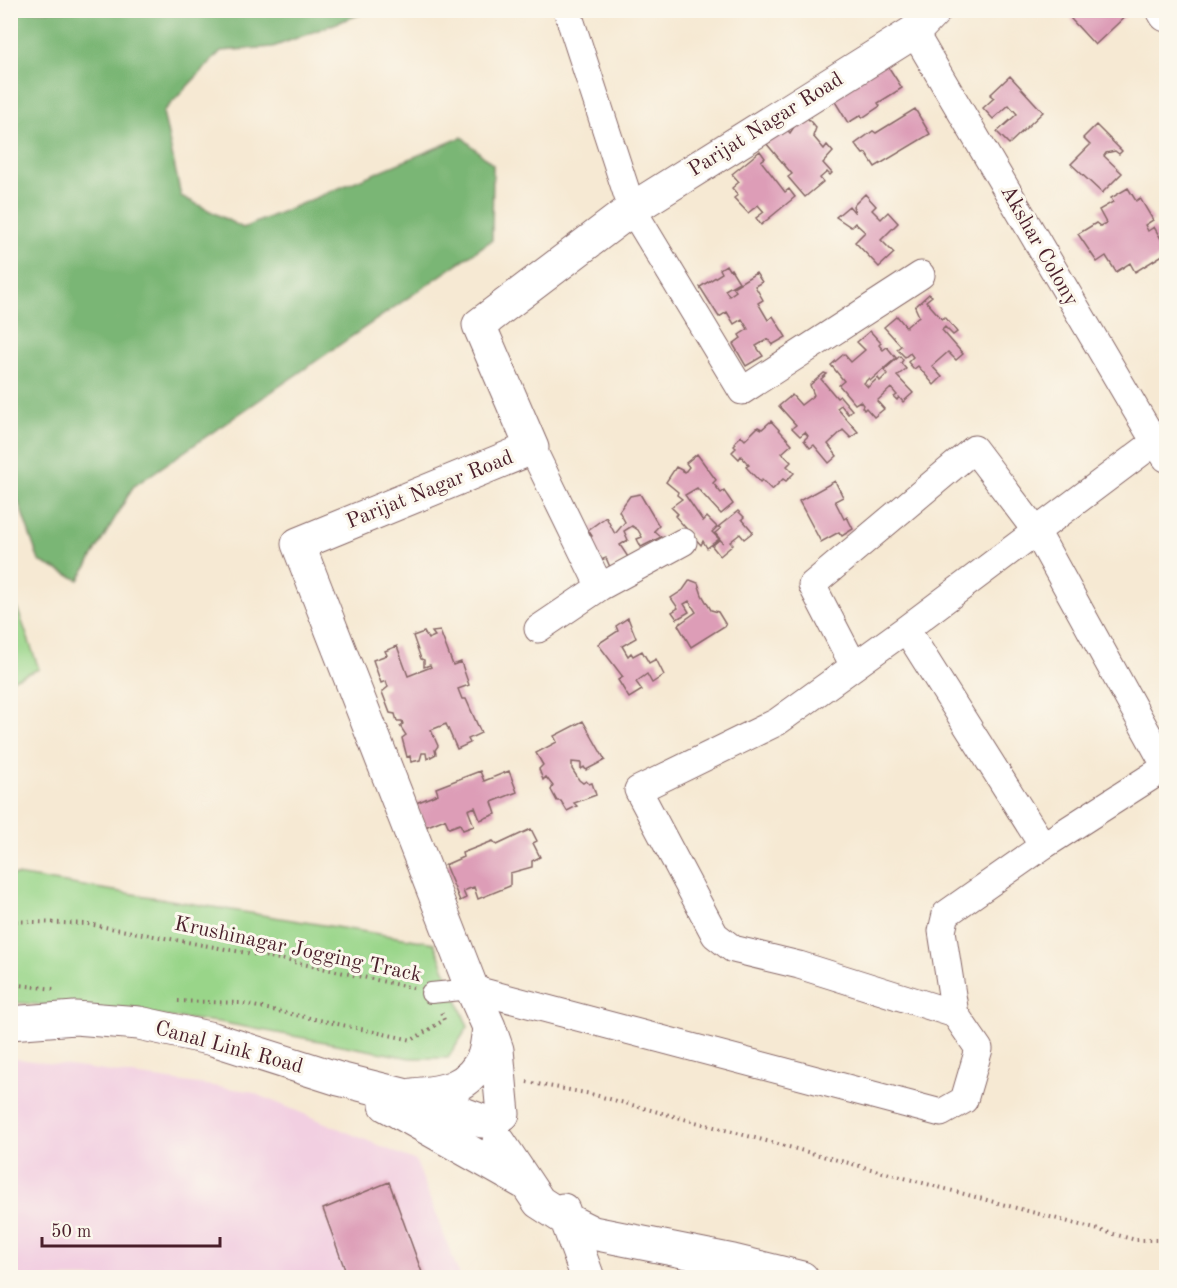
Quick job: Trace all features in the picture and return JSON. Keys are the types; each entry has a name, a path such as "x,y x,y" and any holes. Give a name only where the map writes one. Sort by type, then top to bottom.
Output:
{"street":[{"path":"567,10 632,209 742,391 921,275"},
{"path":"1162,10 1167,15"},
{"name":"Parijat Nagar Road","path":"472,989 298,544 532,448 480,325 632,209 924,21"},
{"name":"Akshar Colony","path":"924,21 1161,450"},
{"path":"532,448 600,587"},
{"path":"431,993 472,989 941,1113 964,1100 979,1049 955,1014 942,931 946,914 1043,846 1166,767 1036,531 974,449 812,585 855,666"},
{"path":"955,1014 800,964 733,949 715,935 638,790 777,722 1036,531 1161,450"},
{"path":"538,629 600,587 683,542"},
{"path":"906,629 1043,846"},
{"path":"398,1105 494,1127 491,1053 472,989"},
{"name":"Canal Link Road","path":"10,1023 75,1018 139,1023 213,1039 339,1079 398,1105 539,1191 656,1245"},
{"path":"398,1105 454,1088 468,1079 491,1053"},
{"name":"Canal Link Road","path":"494,1127 539,1191 567,1220 593,1233 802,1278"},
{"path":"539,1191 586,1271"},
{"path":"567,1220 586,1271"}],"path":[{"name":"Krushinagar Jogging Track","path":"10,921 88,924 280,959 431,993 444,1020 412,1040 240,1003 172,1000"},
{"path":"10,984 57,990"},
{"path":"491,1053 591,1094 1136,1240 1167,1240"}],"shaded area":[{"path":"11,1058 249,1091 416,1161 460,1277 11,1278"}],"green space":[{"path":"10,11 369,11 273,47 221,51 163,112 181,196 243,228 462,137 493,165 492,240 133,487 79,580 39,561 10,478"},
{"path":"10,588 39,669 11,680 10,680"},
{"path":"16,875 434,943 468,1027 448,1058 410,1058 219,1022 11,1002 10,876"}],"building":[{"path":"1080,10 1132,10 1095,45 1071,19"},
{"path":"884,60 902,88 878,103 880,106 862,118 861,115 848,123 831,95"},
{"path":"1010,76 1043,112 1009,144 997,132 1017,114 1009,105 993,119 983,108 994,98 990,95"},
{"path":"915,109 930,134 875,167 866,153 863,154 855,144 873,131 876,133"},
{"path":"803,113 816,128 813,136 824,149 827,145 833,152 823,163 832,173 830,175 827,172 820,178 823,182 805,197 788,177 792,174 766,143 785,127 790,133 794,127 789,123"},
{"path":"1096,125 1122,151 1119,154 1115,151 1106,153 1104,156 1122,173 1102,193 1071,164 1090,145 1083,138"},
{"path":"760,151 765,158 761,161 785,192 789,189 795,197 761,225 756,218 764,212 758,205 748,213 734,198 738,195 732,188 739,182 732,174"},
{"path":"1128,188 1136,201 1140,198 1153,220 1145,225 1148,231 1154,227 1166,247 1166,253 1135,272 1130,263 1116,272 1106,256 1097,262 1078,234 1096,223 1100,226 1106,223 1099,210 1113,202 1111,198"},
{"path":"865,194 876,206 872,210 881,219 888,212 898,223 881,240 894,253 879,267 855,242 865,232 855,223 851,227 836,217 849,206 855,213 853,206"},
{"path":"726,265 739,282 725,290 729,296 736,291 733,287 756,273 762,282 755,286 763,300 758,303 768,320 773,316 786,337 772,345 768,339 756,346 763,356 746,366 733,344 741,338 739,335 748,329 742,319 734,324 727,312 719,317 700,287 722,273 720,269"},
{"path":"929,294 932,296 926,301 942,319 945,317 957,332 953,335 945,327 942,330 963,354 956,360 948,352 932,366 942,377 934,385 918,366 914,369 908,362 913,357 910,353 905,357 897,349 901,346 884,327 897,316 906,327 919,316 915,307"},
{"path":"870,331 881,343 879,345 883,350 887,347 896,358 871,380 869,378 864,383 868,387 878,378 880,381 887,374 884,370 900,356 903,360 901,363 906,369 897,376 913,393 903,402 899,397 897,400 894,397 897,395 891,388 877,401 884,409 874,417 866,408 864,410 860,401 855,404 839,385 844,381 831,365 844,354 851,362 865,350 857,342"},
{"path":"824,373 827,374 821,379 837,398 840,396 852,410 848,414 841,405 837,408 858,432 851,438 843,430 828,444 837,456 829,463 814,445 810,448 804,440 808,436 805,432 800,436 792,428 796,425 779,406 792,395 801,405 814,395 810,385"},
{"path":"771,421 792,444 782,453 791,462 787,466 794,473 786,481 783,479 772,490 762,480 760,482 746,467 749,465 741,456 739,459 732,452 736,448 735,442 741,436 745,440 758,427 762,429"},
{"path":"697,454 716,480 713,483 721,493 724,491 733,504 721,514 697,488 685,495 703,521 707,517 717,527 712,532 719,539 707,548 703,541 701,545 675,516 678,514 671,507 682,499 677,495 678,492 666,482 676,467 685,472 689,467 686,463"},
{"path":"835,481 843,497 835,501 844,519 847,517 853,529 842,536 839,532 821,542 799,501"},
{"path":"640,494 659,526 654,531 661,537 641,547 637,539 642,537 632,526 624,531 628,540 620,545 628,557 610,567 606,558 601,560 587,538 592,536 588,530 606,517 615,534 625,522 619,511 630,496"},
{"path":"738,511 753,532 744,539 740,534 730,542 733,545 720,556 712,546 719,540 723,543 715,533 721,528 718,527"},
{"path":"690,580 698,583 711,610 718,612 726,625 691,647 678,625 696,612 689,601 684,604 689,612 677,619 672,612 678,608 671,598 683,590"},
{"path":"628,618 636,638 622,646 628,656 631,653 633,656 642,651 649,663 656,659 664,675 652,683 647,674 636,682 642,690 629,698 618,680 623,677 598,644 618,631 616,626"},
{"path":"440,631 453,665 461,662 469,685 458,689 462,699 466,699 481,733 468,739 470,743 457,749 446,724 431,730 438,746 435,750 436,754 427,759 426,753 422,753 420,760 411,762 410,756 407,757 402,738 406,735 400,726 403,724 402,721 397,721 395,714 390,713 382,692 388,687 386,681 381,683 373,660 387,655 385,651 397,646 408,676 431,667 430,665 424,667 424,660 421,659 413,636 424,632 428,639 435,636 432,632"},
{"path":"583,721 605,760 586,770 584,767 581,769 581,763 572,762 572,769 579,780 583,783 586,781 589,784 592,783 596,795 574,803 577,806 567,811 561,801 557,801 551,790 553,786 546,777 543,780 539,769 543,765 536,753 557,742 554,736"},
{"path":"480,771 484,781 509,771 517,792 492,802 496,814 480,820 475,807 468,810 474,826 463,830 460,824 449,828 445,819 425,827 416,803 438,794 436,788"},
{"path":"531,829 537,841 533,843 540,857 532,861 532,867 510,873 510,886 478,899 474,887 463,891 466,898 460,901 445,865 463,857 462,853 493,841 497,845"},
{"path":"389,1182 424,1278 348,1278 323,1209"}]}
